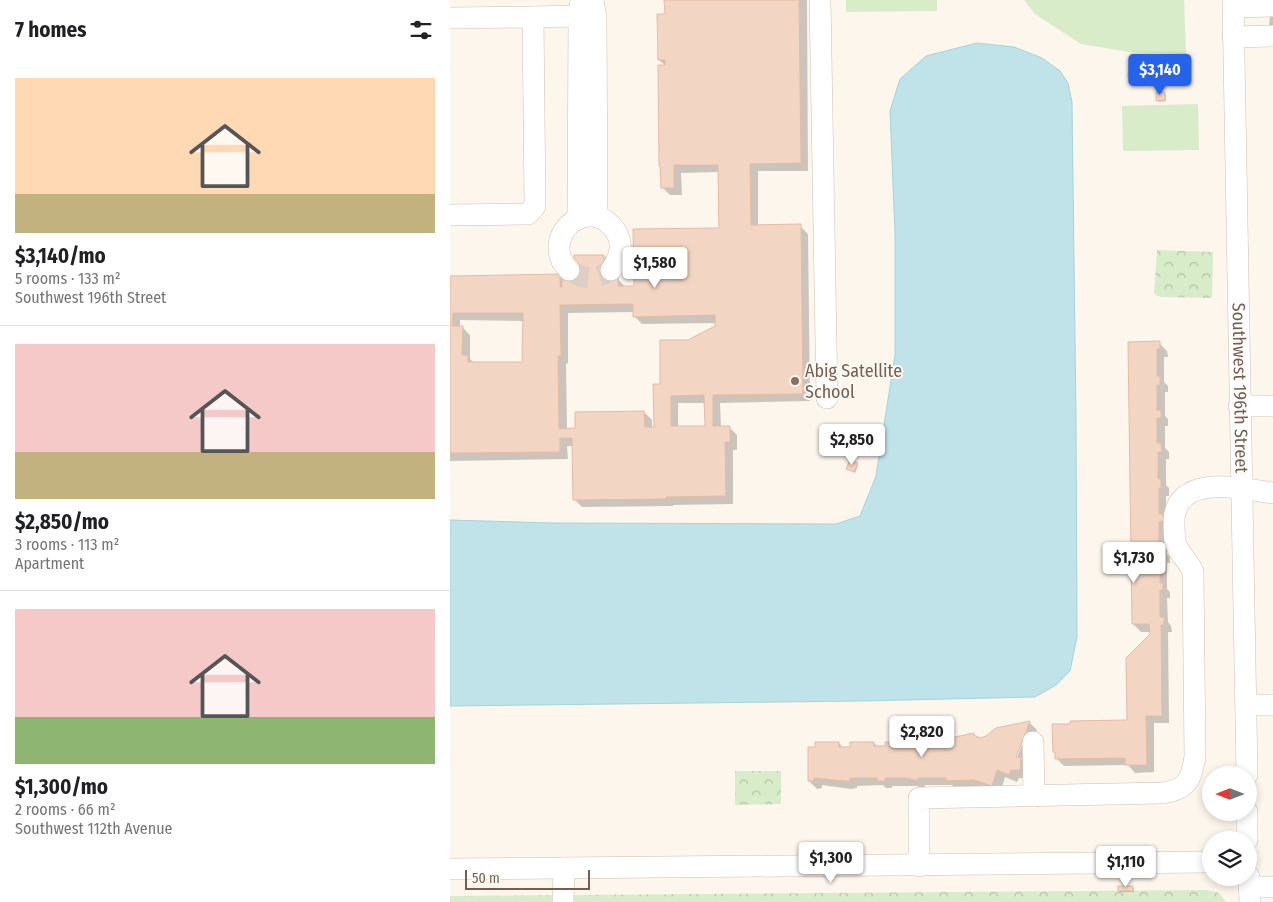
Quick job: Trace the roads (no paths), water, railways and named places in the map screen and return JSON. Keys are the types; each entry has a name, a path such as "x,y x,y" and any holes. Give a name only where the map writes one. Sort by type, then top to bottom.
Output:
{"street":[{"path":"588,218 596,18 593,0"},
{"path":"820,0 827,398"},
{"path":"1233,3 1273,6"},
{"name":"Southwest 196th Street","path":"1233,3 1246,766"},
{"path":"450,18 534,17 580,8 588,218"},
{"path":"450,215 528,214 534,206 534,17"},
{"path":"1233,37 1273,36"},
{"path":"568,270 562,260 559,248 561,236 567,226 588,218 611,225 618,235 621,246 618,258 611,270"},
{"path":"1239,406 1273,406"},
{"path":"919,866 919,798 1162,793 1178,790 1185,784 1190,777 1195,756 1192,572 1188,562 1176,546 1174,531 1175,512 1183,497 1195,490 1208,487 1241,489 1273,494"},
{"path":"1246,705 1273,705"},
{"path":"1033,742 1034,796"},
{"path":"450,869 1202,862"},
{"path":"563,902 564,868"},
{"path":"1249,889 1273,887"}],"water":[{"path":"977,43 1014,47 1042,58 1060,71 1068,83 1072,102 1077,637 1070,671 1056,685 1035,697 450,706 450,520 553,523 836,524 860,516 876,476 895,355 895,232 890,111 900,79 926,56"}],"tunnel":[{"path":"569,270 580,276 590,278 600,276 611,270"}],"place":[{"name":"Abig Satellite School","path":"795,381"}]}
